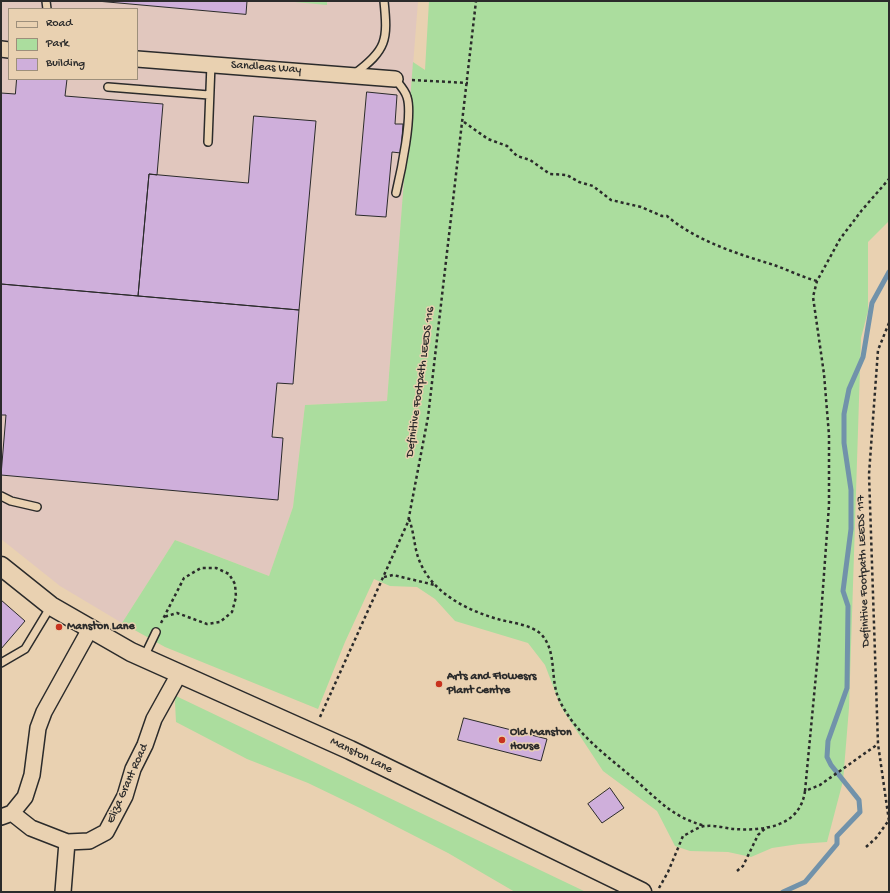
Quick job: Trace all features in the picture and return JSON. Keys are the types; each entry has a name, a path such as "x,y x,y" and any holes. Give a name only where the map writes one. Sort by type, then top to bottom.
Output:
{"street":[{"name":"Sandleas Way","path":"138,59 211,64 344,78 395,79"},
{"name":"Manston Lane","path":"1,566 51,606 144,658 313,733 642,892"},
{"path":"6,815 25,797 30,782 38,728 44,712 90,629"},
{"name":"Eliza Grant Road","path":"6,815 31,828 67,842 89,841 106,832 125,796 133,769 145,744 154,719 179,674"},
{"path":"63,892 67,842"}],"lane":[{"path":"344,78 366,65 384,46 386,24 384,1"},
{"path":"208,142 211,64"},
{"path":"395,79 407,96 409,111 401,170 396,193"},
{"path":"108,87 209,95"},
{"path":"1,496 11,501 37,507"},
{"path":"1,663 26,649 51,606"},
{"path":"144,658 156,632"}],"path":[{"name":"Definitive Footpath LEEDS 116","path":"313,733 409,519 428,418 464,122 476,1"},
{"path":"395,79 468,83"},
{"path":"464,122 488,139 507,146 517,156 530,160 550,174 567,176 579,182 593,186 611,200 641,207 662,216 667,216 675,223 696,235 745,257 817,281"},
{"path":"409,519 418,557 426,575 435,585 468,608 484,615 526,626 539,632 548,642 551,651 553,679 565,713 593,745 633,778 658,802 679,817 704,826 736,829 768,827 786,822 796,814 803,803 805,792 819,643 829,505 829,435 824,374 813,297 817,281 840,239 862,210 889,179"},
{"name":"Definitive Footpath LEEDS 117","path":"889,323 878,350 870,474 878,744 889,820"},
{"path":"156,632 184,578 201,568 216,568 229,574 235,584 236,597 232,612 220,622 207,624 177,613 164,617"},
{"path":"383,577 393,575 435,585"},
{"path":"805,792 831,778 878,744"},
{"path":"866,847 876,838 889,820"},
{"path":"657,892 668,872 683,836 704,826"},
{"path":"737,870 743,866 758,835 768,827"}],"shaded area":[{"path":"1,1 418,1 387,401 305,405 293,507 269,576 175,540 122,623 60,586 1,539"}],"green space":[{"path":"284,1 327,1 327,5"},
{"path":"429,1 889,1 889,221 868,242 868,311 861,338 849,708 843,781 827,842 772,848 751,857 728,852 690,851 675,846 657,811 603,771 561,707 545,665 528,643 455,621 435,599 417,587 390,586 374,579 345,642 318,709 165,647 122,623 175,540 269,576 293,507 305,405 387,401 413,62 425,70"},
{"path":"176,696 586,892 515,892 448,853 362,809 308,783 247,759 176,722"}],"building":[{"path":"97,1 247,1 246,14"},
{"path":"17,80 67,80 65,96 163,104 157,175 149,174 138,296 1,284 1,93 15,94"},
{"path":"367,92 397,95 395,124 403,124 401,153 392,152 386,217 356,215"},
{"path":"254,116 316,121 299,310 138,296 149,174 248,183"},
{"path":"1,284 299,310 293,384 277,383 272,437 283,438 278,500 1,475 6,415 1,415"},
{"path":"1,600 25,621 1,649"},
{"name":"Old Manston House","path":"464,718 547,739 541,761 458,740"},
{"path":"610,788 624,808 602,823 588,804"}],"waterway":[{"path":"783,892 805,882 837,844 837,836 860,812 859,800 831,765 827,757 828,741 847,688 848,606 843,591 851,529 851,490 844,443 844,414 849,389 863,357 872,303 889,272"}],"place":[{"name":"Manston Lane","path":"59,627"},
{"name":"Arts and Flowesrs Plant Centre","path":"439,684"},
{"name":"Old Manston House","path":"502,740"}]}
